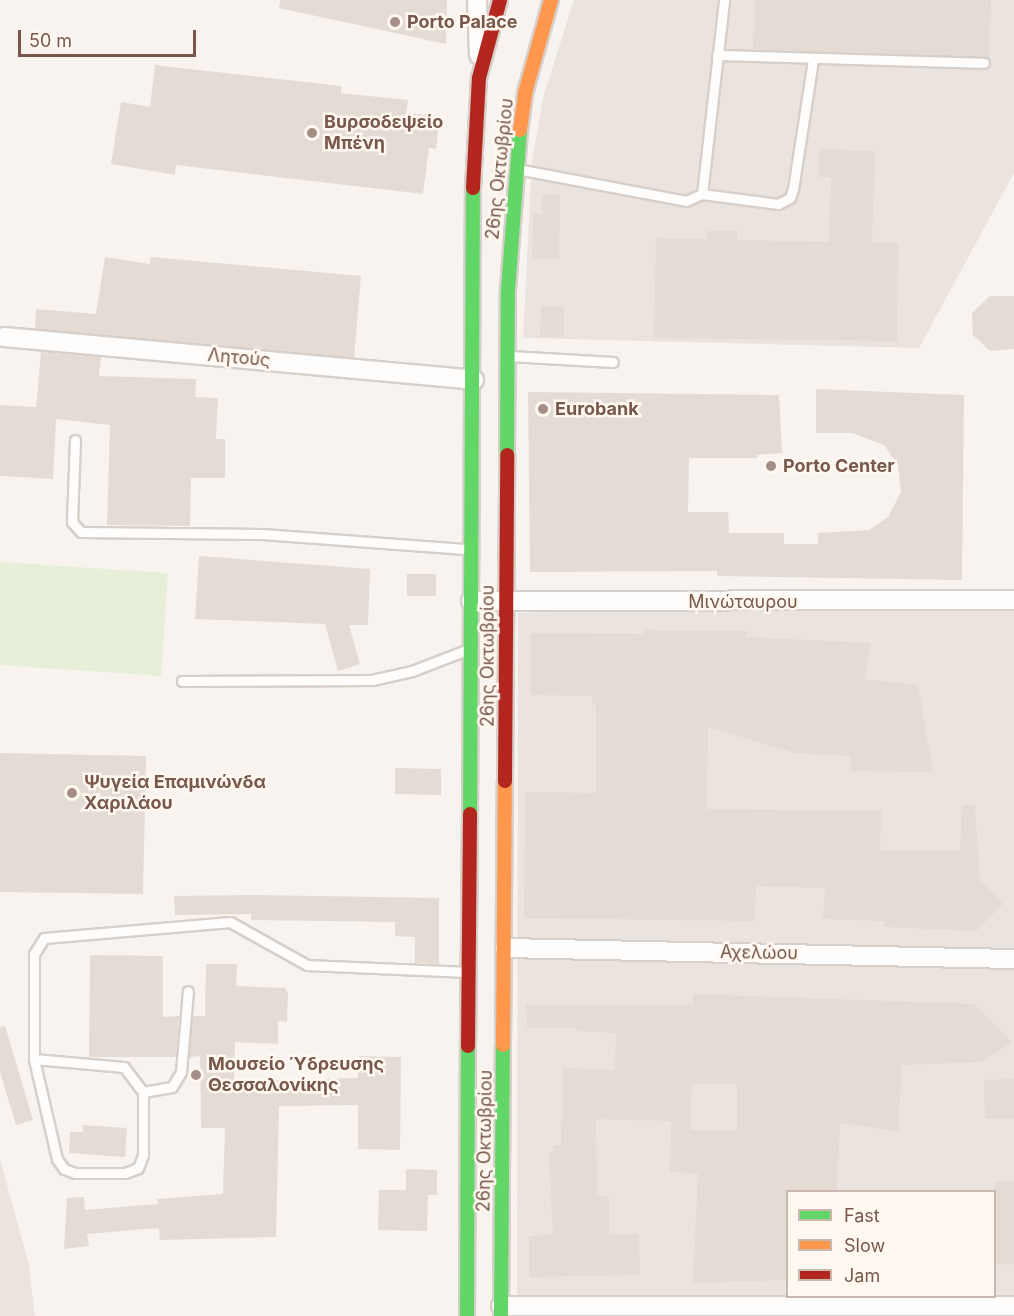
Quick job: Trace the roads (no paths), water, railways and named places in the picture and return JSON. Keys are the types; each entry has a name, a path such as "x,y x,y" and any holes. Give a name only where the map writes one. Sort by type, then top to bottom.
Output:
{"main road":[{"name":"26ης Οκτωβρίου","path":"467,1316 470,549 474,380 473,161 479,78 500,0"},
{"name":"26ης Οκτωβρίου","path":"501,1311 507,356 515,169 525,93 552,0"}],"street":[{"path":"477,0 479,78"},
{"name":"Λητούς","path":"4,337 474,380"},
{"name":"Μινώταυρου","path":"471,601 1014,600"},
{"name":"Αχελώου","path":"505,948 1014,959"},
{"path":"501,1311 1014,1306"}],"lane":[{"path":"702,194 724,0"},
{"path":"717,55 813,60 984,63"},
{"path":"515,169 686,201 702,194 772,204 790,198 813,60"},
{"path":"507,356 614,362"},
{"path":"75,440 72,522 81,532 262,534 470,549"},
{"path":"182,681 372,680 412,671 471,649"},
{"path":"34,1059 124,1067 143,1092 143,1155 138,1168 126,1173 69,1172 57,1159 34,1059 34,954 39,942 51,936 230,922 307,965 468,972"},
{"path":"143,1092 172,1087 180,1078 188,991"}],"place":[{"name":"Porto Palace","path":"395,22"},
{"name":"Βυρσοδεψείο Μπένη","path":"312,133"},
{"name":"Eurobank","path":"543,409"},
{"name":"Porto Center","path":"771,466"},
{"name":"Ψυγεία Επαμινώνδα Χαριλάου","path":"72,793"},
{"name":"Μουσείο Ύδρευσης Θεσσαλονίκης","path":"196,1075"}]}
